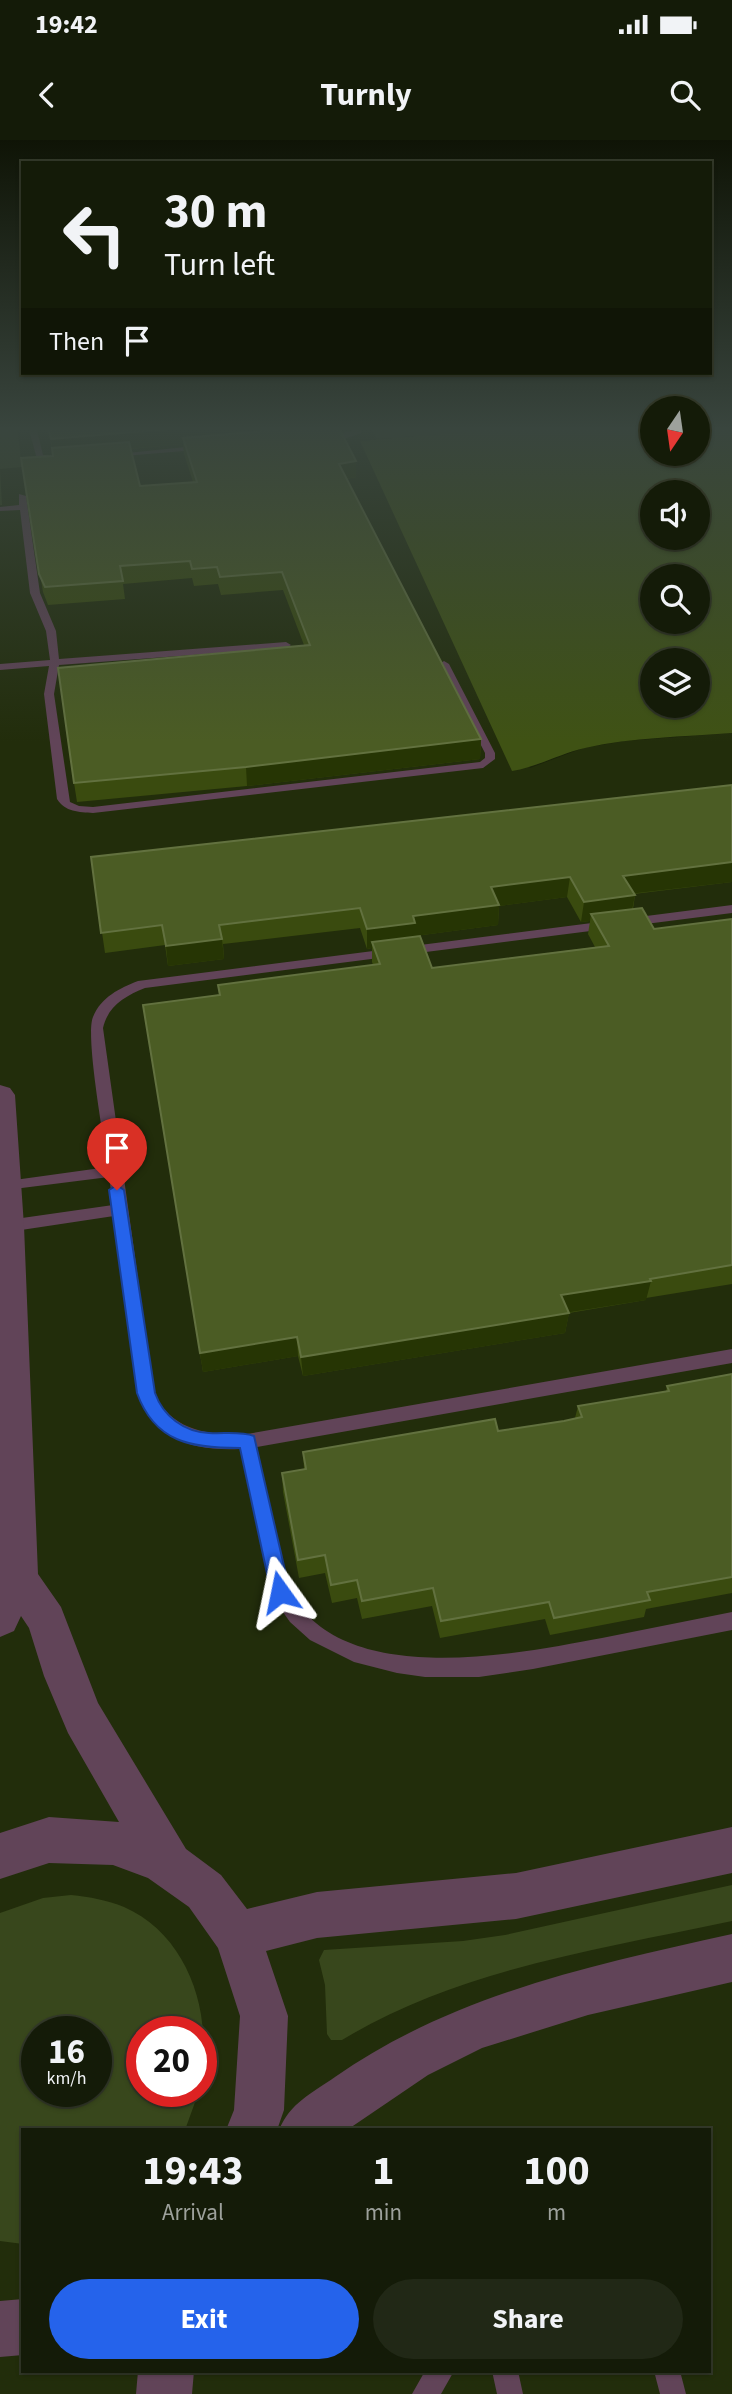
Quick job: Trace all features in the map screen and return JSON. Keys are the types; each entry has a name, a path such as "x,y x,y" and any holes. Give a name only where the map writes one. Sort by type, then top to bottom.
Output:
{"street":[{"path":"0,1095 8,1226 18,1579 0,1618"},
{"path":"18,1579 47,1620 65,1676 83,1718 169,1864"},
{"path":"0,1856 50,1840 113,1842 169,1864 205,1891 237,1935 264,2016 259,2110 252,2128"},
{"path":"237,1935 317,1915 516,1896 732,1850"},
{"path":"307,2128 359,2089 407,2060 486,2023 591,1991 732,1958"},
{"path":"0,2329 21,2328"},
{"path":"164,2394 166,2373"}],"lane":[{"path":"27,531 35,593 51,631 55,663 49,694 64,799 77,809 93,810 483,765 490,759 490,753 443,664"},
{"path":"0,667 286,645"},
{"path":"732,909 143,984 131,988 106,1005 96,1028 146,1393 152,1409 172,1429 206,1441 247,1441 732,1356"},
{"path":"6,1185 114,1171"},
{"path":"8,1226 119,1210"},
{"path":"247,1441 280,1592 290,1611 306,1626 350,1652 428,1670 467,1669 505,1665 732,1621"},
{"path":"425,2394 440,2373"},
{"path":"505,2373 510,2394"},
{"path":"668,2373 673,2394"}],"shaded area":[{"path":"0,531 407,531 530,768 583,748 624,741 732,733 732,2394 0,2394"},
{"path":"402,531 640,531 640,550 710,550 710,531 732,531 732,733 603,744 512,771"},
{"path":"732,1885 732,1921 532,1964 434,1995 342,2040 331,2040 327,2034 325,1985 319,1960 324,1950 463,1941 505,1935"},
{"path":"71,1895 111,1902 146,1919 164,1935 179,1954 190,1976 201,2016 126,2016 126,2107 193,2107 186,2128 21,2128 21,2244 0,2241 0,1913 43,1898"}],"building":[{"path":"32,531 374,531 481,739 246,767 74,783 58,668 310,645 282,572 220,577 217,567 192,569 190,561 120,566 123,581 45,587 39,574"},
{"path":"732,785 732,862 623,876 635,895 584,902 570,877 491,887 499,905 413,916 415,923 367,929 360,908 219,925 222,939 166,946 162,925 101,933 91,857"},
{"path":"642,908 654,929 732,919 732,1265 561,1295 569,1313 301,1357 297,1337 200,1353 143,1005 220,995 218,985 380,964 372,942 420,936 432,968 609,946 591,914"},
{"path":"732,1374 732,1577 647,1592 650,1600 554,1618 549,1602 441,1621 433,1588 362,1601 357,1580 331,1585 325,1555 298,1560 282,1473 306,1469 303,1452 495,1419 498,1431 564,1421 582,1417 578,1406 669,1391 667,1386"}],"route":[{"path":"117,1190 146,1393 152,1409 172,1429 188,1436 206,1441 247,1441 280,1592"}]}
